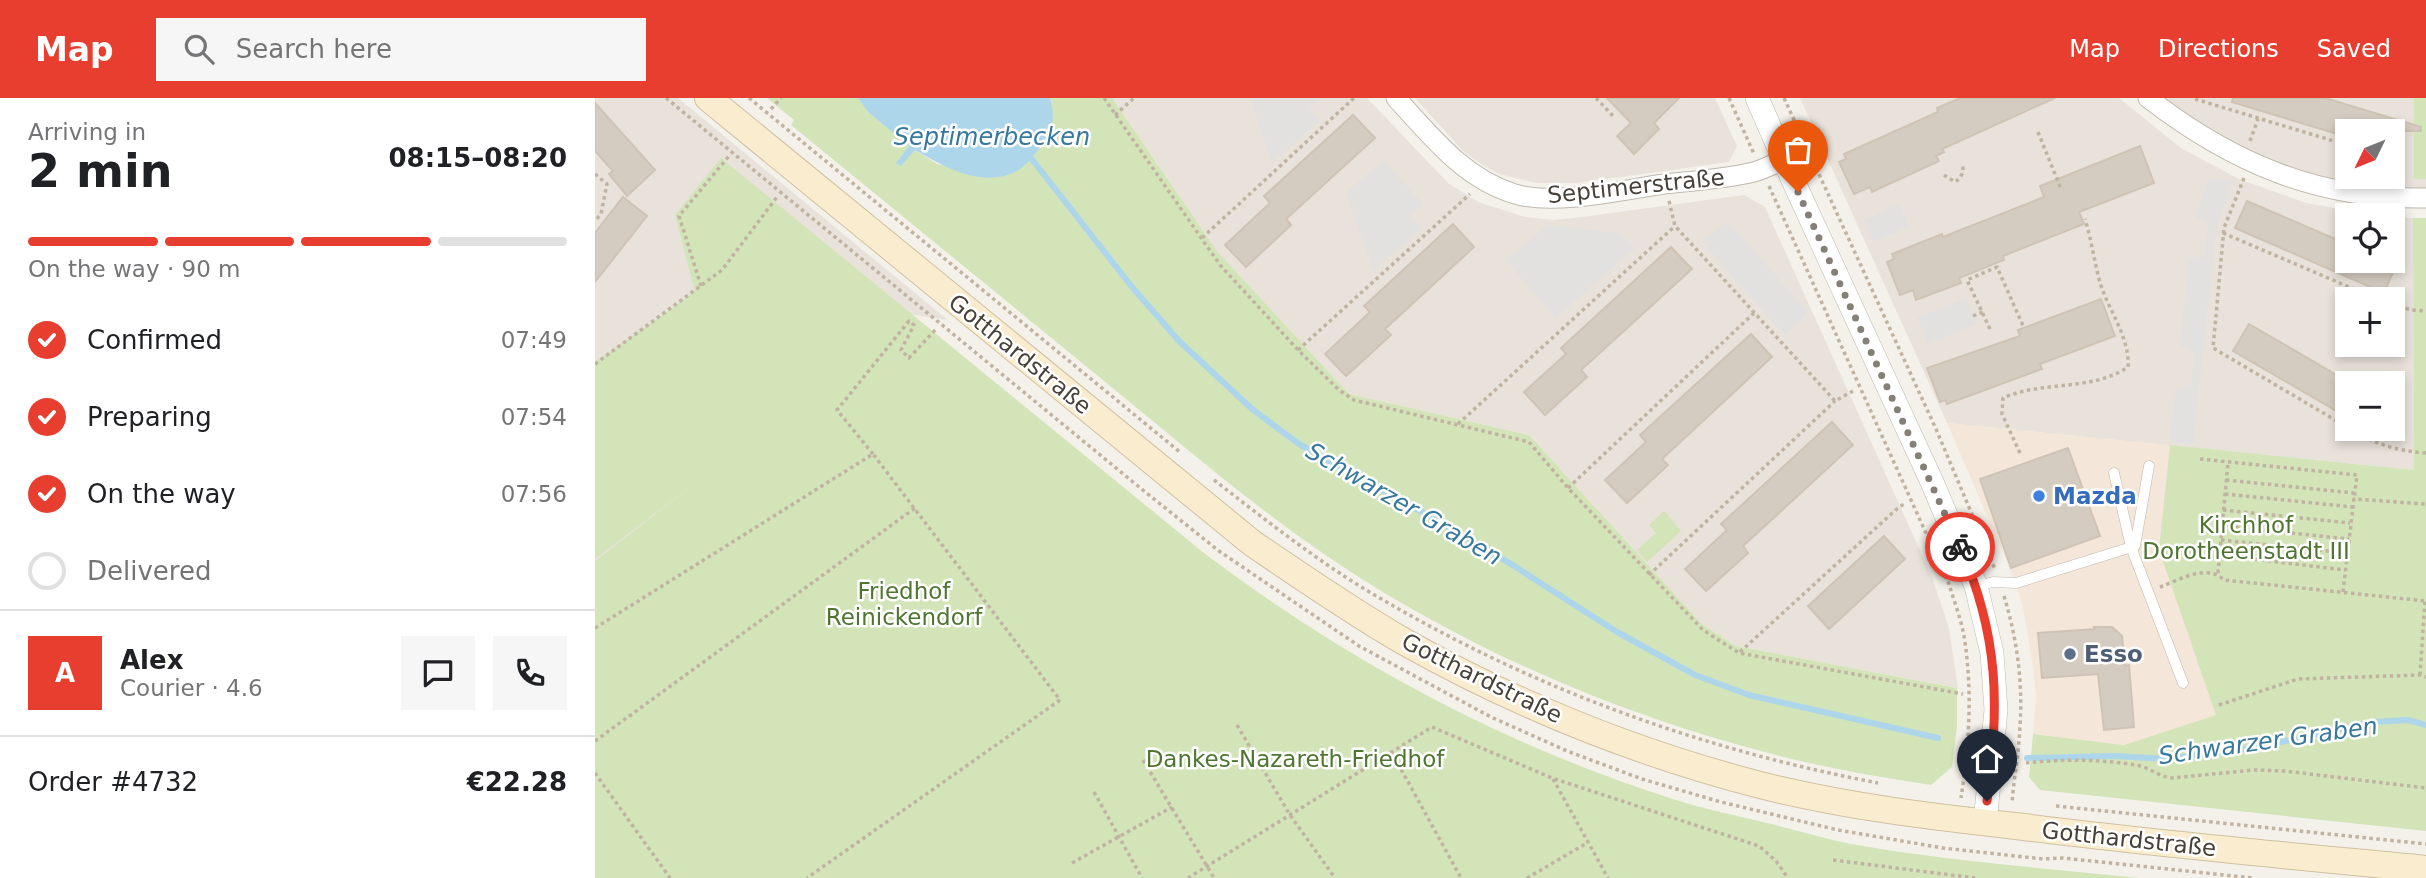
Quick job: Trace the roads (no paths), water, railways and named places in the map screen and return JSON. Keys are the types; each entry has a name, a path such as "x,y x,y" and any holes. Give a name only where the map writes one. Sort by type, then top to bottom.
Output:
{"main road":[{"name":"Gotthardstraße","path":"708,98 1252,543 1405,642 1518,700 1622,742 1699,767 1758,785 1841,803 1985,823 2426,869"}],"street":[{"name":"Septimerstraße","path":"1396,98 1465,169 1517,195 1553,198 1707,179 1755,172 1783,160"},
{"path":"1757,98 1932,482 1976,586 1988,627 1995,684 1995,729 1985,823"},
{"path":"2148,98 2213,143 2280,175 2353,194 2426,198"}],"lane":[{"path":"1976,586 1993,582 2016,583 2135,545 2149,466"},
{"path":"2114,473 2131,547 2183,683"}],"water":[{"name":"Septimerbecken","path":"858,98 1050,98 1053,118 1044,142 1020,169 1004,176 977,177 951,169 915,150 901,166 896,163 909,146 868,112"}],"waterway":[{"name":"Schwarzer Graben","path":"1027,153 1132,287 1179,341 1252,409 1299,444 1424,513 1511,564 1617,632 1695,675 1749,695 1938,738"},
{"name":"Schwarzer Graben","path":"2027,758 2115,756 2166,759 2253,748 2373,722 2408,720 2426,725"}],"place":[{"name":"Mazda","path":"2039,496"},
{"name":"Esso","path":"2070,654"}],"park label":[{"name":"Kirchhof Dorotheenstadt III","path":"2246,538"},
{"name":"Friedhof Reinickendorf","path":"904,604"},
{"name":"Dankes-Nazareth-Friedhof","path":"1295,759"}]}
